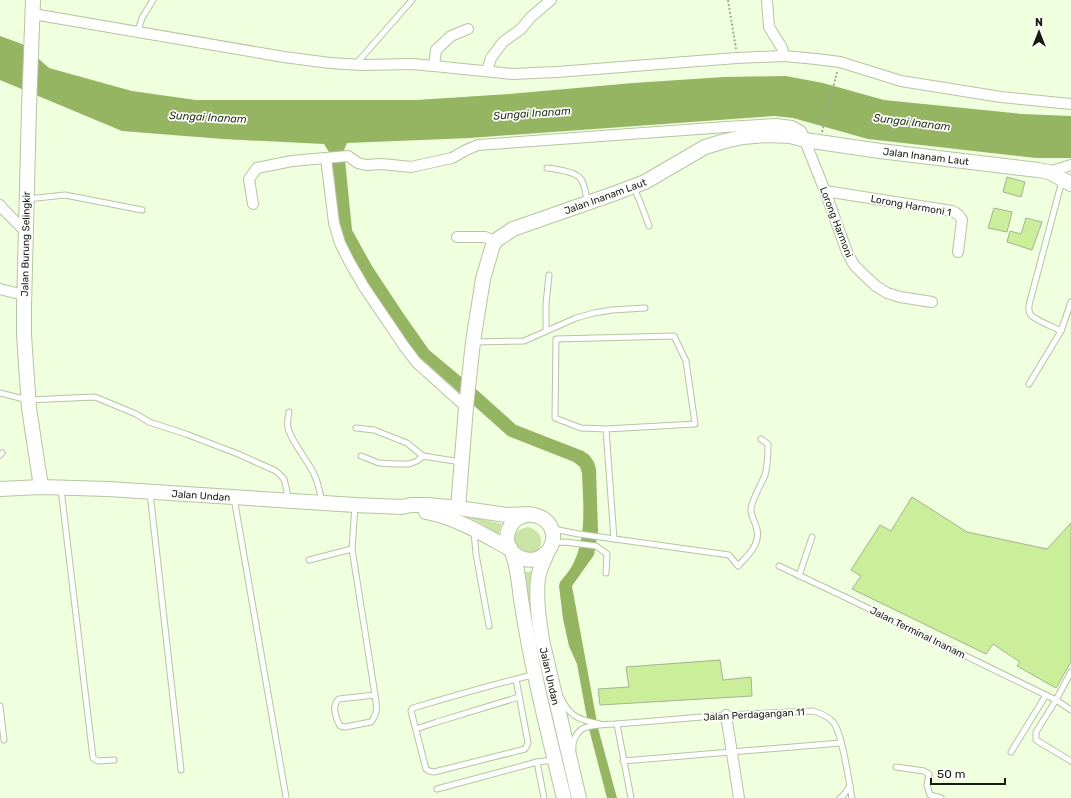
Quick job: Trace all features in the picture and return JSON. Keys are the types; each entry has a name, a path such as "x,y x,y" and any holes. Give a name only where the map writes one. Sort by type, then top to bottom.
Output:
{"street":[{"path":"487,71 491,58 503,42 521,29 530,17 551,0"},
{"path":"767,0 769,27 782,48 784,56"},
{"path":"33,7 138,31 284,57 355,65 412,64 512,74 784,56 840,62 902,81 1001,97 1071,104"},
{"name":"Jalan Burung Selingkir","path":"33,7 26,199 24,335 28,400 41,487"},
{"path":"434,66 436,50 451,36 468,29"},
{"name":"Lorong Harmoni","path":"326,158 348,156 358,163 366,165 382,164 411,167 452,158 478,145 776,124 792,126 801,131 825,192 846,252 854,265 876,286 887,293 932,302"},
{"name":"Jalan Inanam Laut","path":"495,241 513,228 645,182 705,147 742,137 767,135 790,136 804,140 880,151 1030,169 1049,172 1067,182"},
{"path":"253,204 249,178 257,168 292,161 326,158 334,223 340,243 349,261 364,287 416,362 466,407"},
{"path":"1049,172 1071,165"},
{"name":"Lorong Harmoni 1","path":"825,192 957,213 962,220 958,252"},
{"path":"0,205 2,209 26,232"},
{"path":"457,237 485,237 495,241 483,279 473,342 458,508 458,511 461,514 481,522 487,536"},
{"path":"0,289 24,295"},
{"name":"Jalan Undan","path":"0,489 61,487 355,505 402,507 411,505 428,505 507,515 528,514 536,515 542,518 552,529 553,536 550,548 539,572 539,622 547,649 579,798"},
{"name":"Jalan Undan","path":"402,507 411,511 441,515 457,521 487,536 522,559 529,560 542,557 550,548"},
{"name":"Jalan Undan","path":"528,514 521,516 510,526 507,534 507,542 512,551 519,579 529,646 564,798"},
{"path":"726,715 739,798"}],"lane":[{"path":"138,31 142,18 153,0"},
{"path":"355,65 412,0"},
{"path":"547,168 565,171 579,177 583,183 588,202"},
{"path":"1061,331 1034,318 1029,311 1029,305 1067,182"},
{"path":"633,186 649,226"},
{"path":"26,199 65,195 142,210"},
{"path":"546,331 546,304 549,275"},
{"path":"1029,384 1061,331 1071,302"},
{"path":"473,342 524,341 576,318 594,313 612,310 645,308"},
{"path":"674,336 686,361 695,424 606,429 581,428 555,418 556,339 674,336"},
{"path":"0,393 28,400 95,397 136,414 149,422 186,434 238,454 276,471 284,479 287,491 286,500"},
{"path":"288,412 288,428 313,471 318,483 322,503"},
{"path":"356,428 374,430 407,443 423,456 462,462"},
{"path":"606,429 614,539"},
{"path":"552,529 598,537 729,555 738,566 752,552 757,540 758,530 750,510 765,475 769,458 768,444 761,439"},
{"path":"360,456 379,463 409,464 417,461 423,456"},
{"path":"61,487 93,758 98,762 114,760"},
{"path":"150,492 181,770"},
{"path":"234,498 286,797"},
{"path":"355,505 352,549 376,695 377,704 375,716 370,722 345,727 340,726 336,719 335,704 339,699 376,695"},
{"path":"474,529 476,554 489,626"},
{"path":"799,576 812,537"},
{"path":"550,548 565,542 596,546 607,554 606,573"},
{"path":"308,560 352,549"},
{"name":"Jalan Terminal Inanam","path":"779,566 1046,695 1071,710"},
{"path":"1071,672 1036,732 1036,740 1071,761"},
{"path":"516,679 528,743 525,750 434,772 429,771 426,768 411,711 413,708 516,679 535,675"},
{"name":"Jalan Perdagangan 11","path":"557,678 561,700 570,713 585,720 602,724 726,715 813,711 824,715 833,722 838,733 852,798"},
{"path":"1011,752 1046,695"},
{"path":"416,729 519,697"},
{"path":"0,706 4,740"},
{"name":"Jalan Perdagangan 11","path":"575,779 577,771 572,744 582,729 602,724"},
{"path":"618,724 623,761 631,798"},
{"path":"623,761 841,743"},
{"path":"437,789 537,762 555,760"},
{"path":"537,762 544,798"},
{"path":"896,767 924,771 929,774 927,785 930,795 941,798"},
{"path":"840,798 850,786"}],"path":[{"path":"728,0 737,58"},
{"path":"821,135 834,82"}],"shaded area":[{"path":"464,515 502,524 498,535 484,525"},
{"path":"527,527 537,532 540,535 541,540 539,548 531,555 515,549 513,536 519,530"},
{"path":"533,571 531,604 532,627 573,798 570,798 531,633 527,587 523,572"}],"water":[{"name":"Sungai Inanam","path":"0,36 22,44 49,68 132,91 196,100 416,100 724,77 786,76 823,83 884,100 1022,114 1071,116 1071,158 1036,158 868,139 793,118 774,116 470,138 347,143 344,150 352,230 372,266 429,350 516,425 583,451 589,455 594,462 596,469 598,531 594,555 572,586 598,728 617,798 607,798 589,729 577,664 569,646 563,619 559,586 560,582 573,565 578,552 583,530 582,473 580,467 574,462 508,436 416,354 370,288 345,244 340,231 329,152 324,144 223,139 122,131 0,80"}],"building":[{"path":"1007,177 1025,182 1021,197 1003,192"},
{"path":"994,208 1012,212 1007,232 988,228"},
{"path":"1026,218 1042,222 1032,250 1007,242 1010,231 1021,234"},
{"path":"912,497 967,532 1047,549 1071,523 1071,662 1056,688 1017,666 1020,662 993,644 986,654 852,589 861,576 851,570 880,525 891,531"},
{"path":"720,660 723,680 751,677 752,696 600,705 598,689 629,687 626,667"}]}
